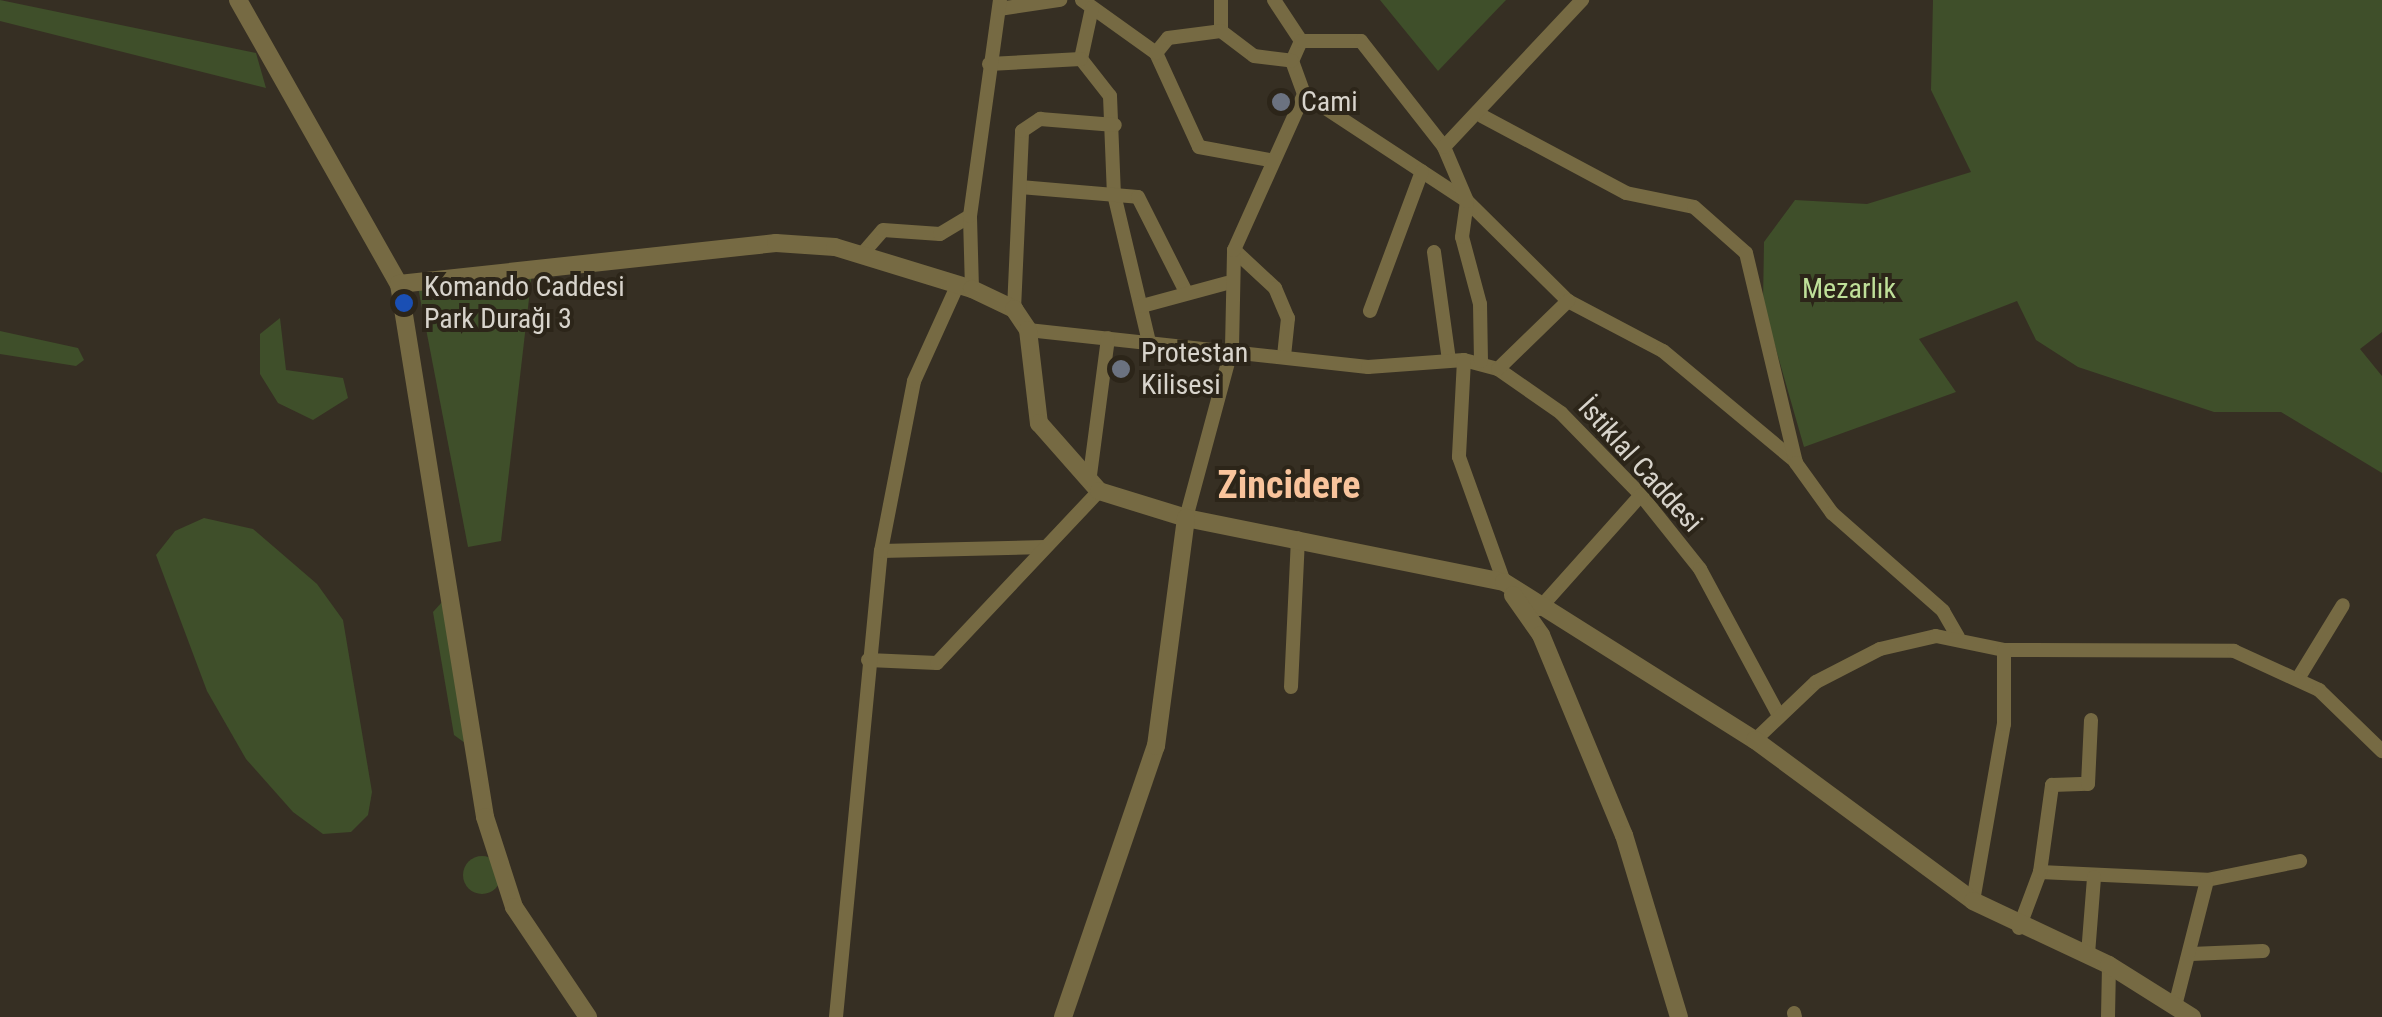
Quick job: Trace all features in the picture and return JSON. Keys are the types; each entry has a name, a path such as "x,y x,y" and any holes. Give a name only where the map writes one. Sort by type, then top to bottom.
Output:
{"street":[{"path":"238,0 398,284 485,817 514,907 588,1017"},
{"path":"836,1017 881,551 914,380 965,286 970,216 1000,4 1060,0"},
{"path":"1221,0 1222,31"},
{"path":"1274,0 1302,42"},
{"path":"1444,146 1482,116 1582,0"},
{"path":"1149,342 1114,194 1115,124 1110,96 1081,59 1087,4 1156,52 1199,147 1269,160"},
{"path":"1156,52 1168,38 1222,31 1254,56 1292,62"},
{"path":"1302,42 1361,41 1444,146 1467,201 1462,238 1480,304 1481,361"},
{"path":"1302,42 1292,62 1304,94 1467,201 1568,300 1663,351 1796,463 1832,513 1942,611 1958,637"},
{"path":"989,64 1081,59"},
{"path":"1063,1017 1156,746 1186,518 1232,348 1226,283 1234,250 1269,160 1304,94"},
{"path":"1482,116 1626,193 1694,208 1746,253 1796,463"},
{"path":"1014,309 1022,131 1040,120 1115,124"},
{"path":"1370,311 1422,171"},
{"path":"1020,187 1138,197 1186,292"},
{"path":"863,254 883,230 940,234 970,216"},
{"path":"398,284 776,244 863,254 965,286 1014,309 1028,330 1039,424 1094,483 1186,518 1504,582 1755,740 1972,900 2019,928 2109,964 2176,1002 2192,1017"},
{"path":"1234,250 1275,288 1288,318 1284,356"},
{"path":"1434,252 1456,360 1459,457 1504,582 1540,636 1624,835 1679,1017"},
{"path":"1142,306 1226,283"},
{"path":"1498,369 1568,300"},
{"name":"İstiklal Caddesi","path":"1028,330 1232,348 1368,366 1456,360 1481,361 1498,369 1561,413 1641,496 1700,569 1778,714"},
{"path":"868,660 937,664 1044,546 1094,483 1108,338"},
{"path":"1540,608 1641,496"},
{"path":"1291,687 1298,538"},
{"path":"881,551 1044,546"},
{"path":"2299,677 2344,605"},
{"path":"1755,740 1778,714 1880,649 1958,637 2004,650 2221,650 2299,677 2382,751"},
{"path":"1972,900 2004,724 2004,650"},
{"path":"2019,928 2040,872 2052,785 2088,784 2091,720"},
{"path":"2040,872 2207,880 2300,861"},
{"path":"2088,954 2094,877"},
{"path":"2176,1002 2207,880"},
{"path":"2190,954 2263,951"},
{"path":"2108,1017 2109,964"}],"green space":[{"path":"0,0 256,53 266,88 0,21"},
{"path":"1380,0 1506,0 1438,71"},
{"name":"Mezarlık","path":"1933,0 2382,0 2382,332 2360,349 2382,376 2382,473 2281,412 2214,412 2078,367 2036,340 2017,301 1919,339 1956,392 1804,447 1763,304 1764,242 1795,200 1867,204 1971,172 1931,90"},
{"path":"533,264 501,541 468,547 417,282"},
{"path":"280,318 286,370 343,378 348,398 313,420 278,403 260,374 260,334"},
{"path":"0,331 78,348 84,360 76,366 0,354"},
{"path":"204,518 253,529 317,584 343,620 372,792 368,815 351,832 323,834 293,812 246,759 207,691 156,555 175,531"},
{"path":"442,602 465,743 454,735 433,612"},
{"path":"482,856 495,862 501,875 495,888 482,894 469,888 463,875 469,862"}],"place":[{"name":"Cami","path":"1281,102"},
{"name":"Komando Caddesi Park Durağı 3","path":"404,303"},
{"name":"Protestan Kilisesi","path":"1121,369"}],"district":[{"name":"Zincidere","path":"1289,486"}]}
